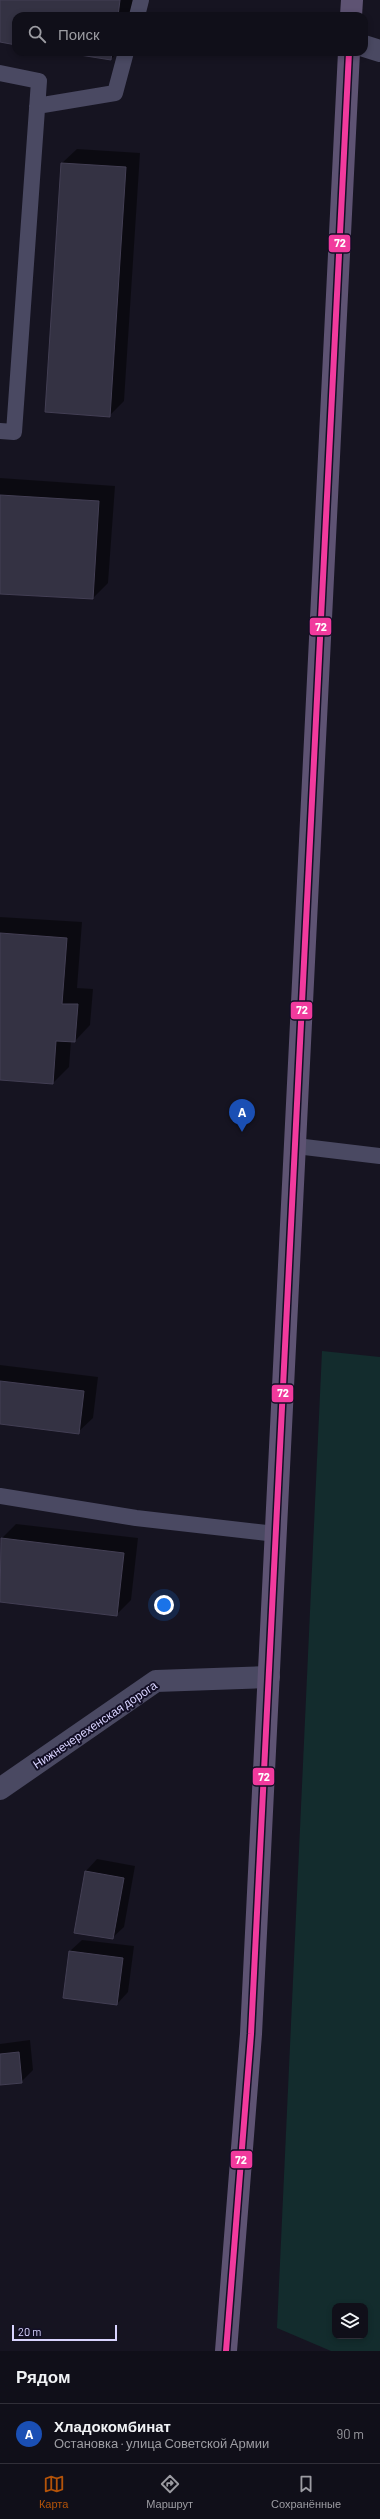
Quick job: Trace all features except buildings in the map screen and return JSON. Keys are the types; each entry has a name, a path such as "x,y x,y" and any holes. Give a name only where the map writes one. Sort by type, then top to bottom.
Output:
{"main road":[{"path":"351,12 352,0"},
{"path":"226,2351 251,2034 350,56"}],"street":[{"path":"368,47 380,51"},
{"name":"Нижнечерехенская дорога","path":"0,1789 156,1681 269,1677"}],"lane":[{"path":"138,12 141,0"},
{"path":"37,106 115,93 125,56"},
{"path":"0,73 39,81 14,432 0,432"},
{"path":"296,1146 380,1156"},
{"path":"0,1496 136,1518 276,1534"}],"green space":[{"path":"322,1351 380,1357 380,2351 331,2351 277,2328"}],"transit line":[{"name":"72","path":"226,2351 251,2034 349,56"}],"place":[{"name":"Хладокомбинат","path":"242,1132"}]}
